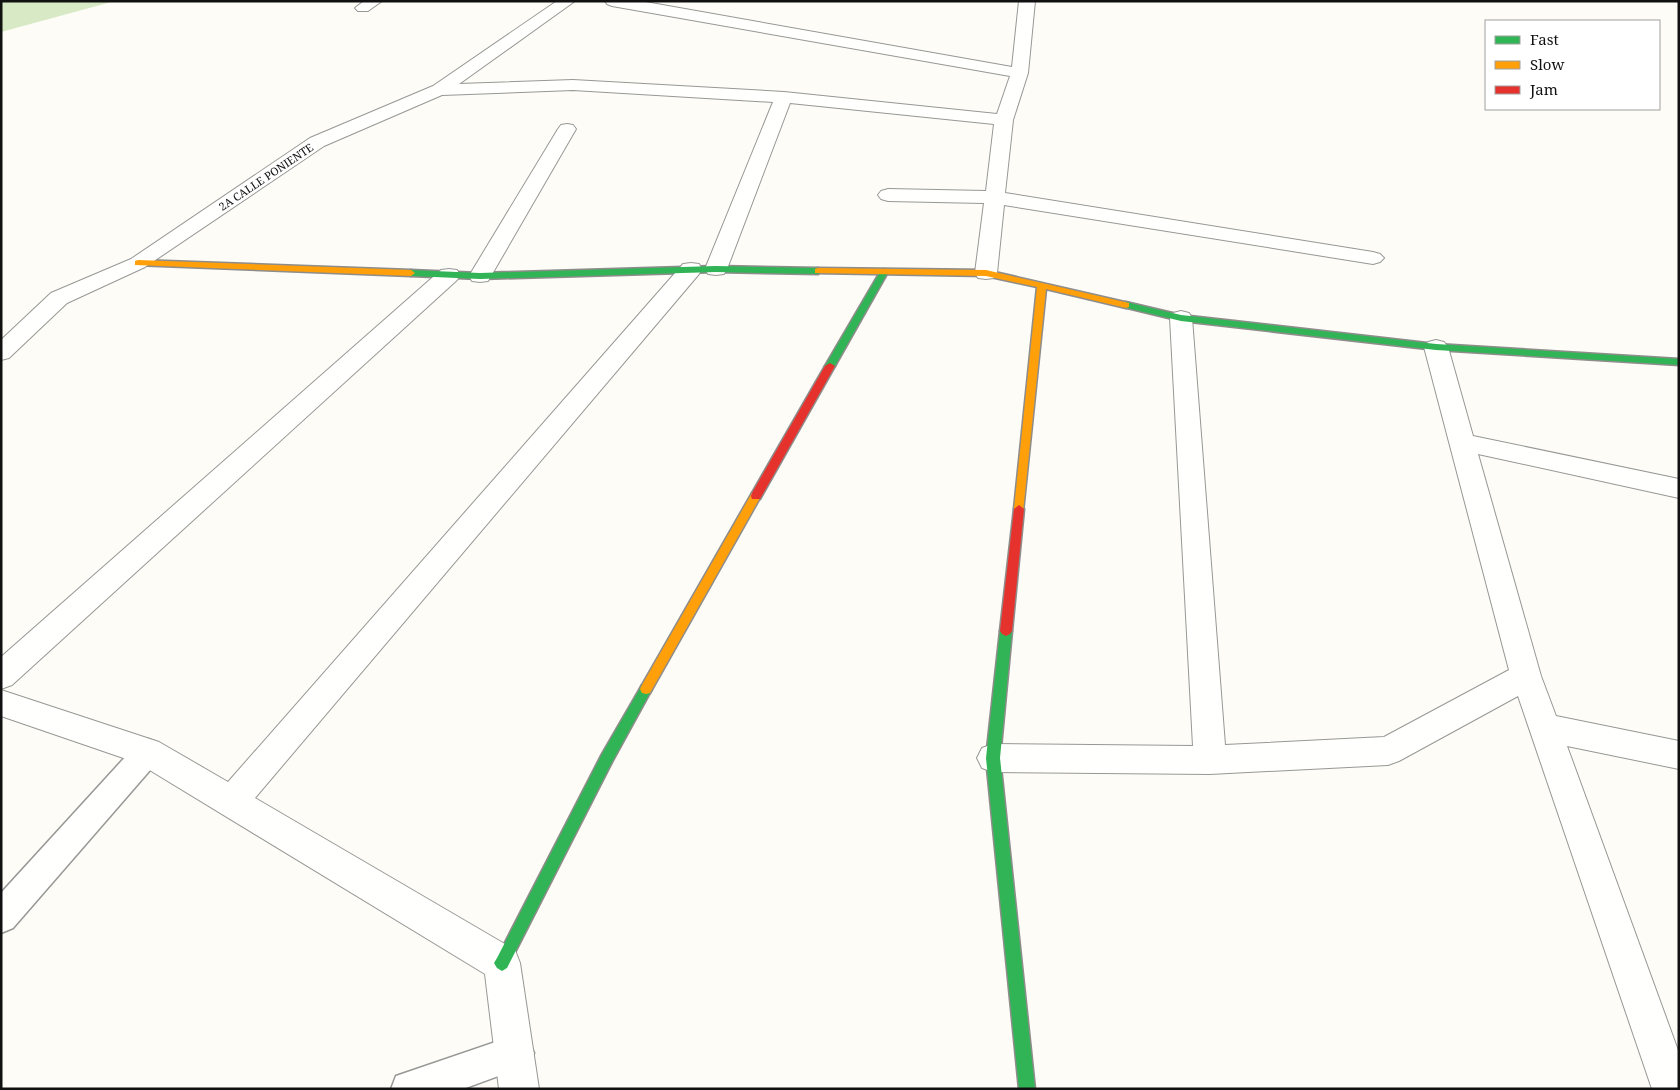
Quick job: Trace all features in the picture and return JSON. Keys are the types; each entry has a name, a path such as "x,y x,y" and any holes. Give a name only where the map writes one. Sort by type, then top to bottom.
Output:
{"street":[{"name":"2A CALLE PONIENTE","path":"1,353 59,298 138,263 317,142 440,90 568,1"},
{"path":"612,1 1020,73"},
{"path":"986,273 993,197 1004,120 1020,73 1027,1"},
{"path":"440,90 573,85 784,98 1004,120"},
{"path":"231,802 704,269 784,98"},
{"path":"480,276 567,129"},
{"path":"888,195 993,197 1373,258"},
{"path":"138,263 480,276 704,269 986,273 1181,318 1436,347 1679,362"},
{"path":"518,1071 502,963 608,758 884,272"},
{"path":"1,676 449,275"},
{"path":"1027,1089 993,758 1042,285"},
{"path":"1181,318 1210,760"},
{"path":"1436,347 1526,676 1672,1089"},
{"path":"1462,442 1679,489"},
{"path":"993,758 1210,760 1388,751 1526,676"},
{"path":"1,704 148,752 502,963"},
{"path":"1544,728 1679,755"}],"lane":[{"path":"1,917 148,752"},
{"path":"409,1089 518,1071"}],"green space":[{"path":"1,1 115,1 1,32"}],"traffic: fast":[{"path":"411,273 480,276 716,269 818,271"},
{"path":"830,366 884,272"},
{"path":"1126,305 1181,318 1436,347 1679,362"},
{"path":"1006,631 993,758 1027,1089"},
{"path":"502,963 607,758 646,689"}],"traffic: slow":[{"path":"138,263 411,273"},
{"path":"818,271 986,273 1126,305"},
{"path":"1019,509 1042,285"},
{"path":"646,689 756,496"}],"traffic: jam":[{"path":"756,496 830,366"},
{"path":"1006,631 1019,509"}]}
